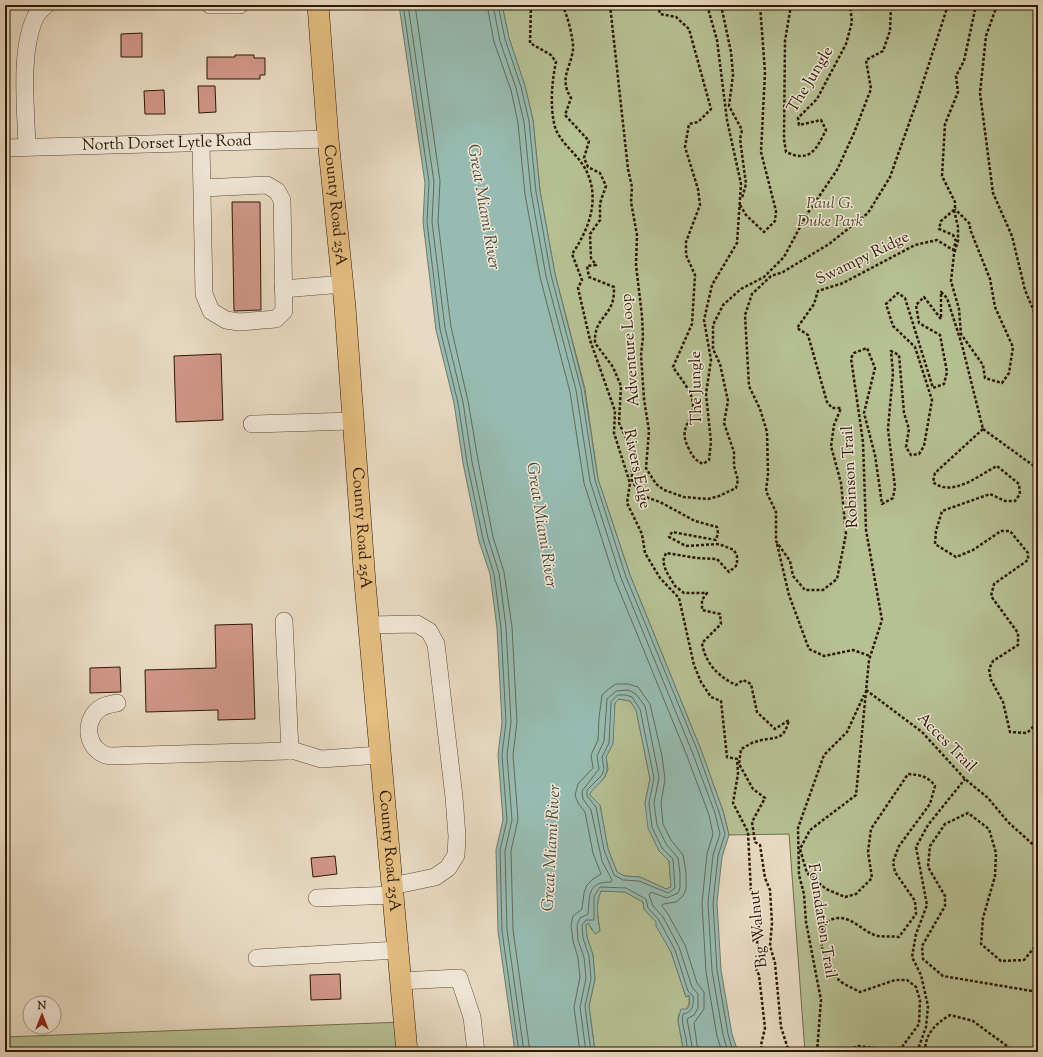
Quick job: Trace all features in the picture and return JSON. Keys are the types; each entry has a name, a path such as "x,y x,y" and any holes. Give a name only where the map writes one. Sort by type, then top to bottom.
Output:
{"main road":[{"name":"County Road 25A","path":"318,5 328,139 343,284 369,625 407,1052"}],"street":[{"path":"27,147 25,68 28,37 36,15 46,5"},
{"path":"210,5 240,5"},
{"name":"North Dorset Lytle Road","path":"5,148 328,139"},
{"path":"201,143 204,294 211,311 226,320 239,322 276,319 284,311 282,200 277,191 267,185 202,188"},
{"path":"283,288 343,284"},
{"path":"252,424 353,421"},
{"path":"284,621 290,751"},
{"path":"317,898 392,891 435,876 448,868 456,855 457,836 454,797 436,644 429,631 417,624 369,625"},
{"path":"117,703 99,709 91,720 88,732 92,745 101,754 110,756 290,751 321,759 380,754"},
{"path":"257,958 398,950"},
{"path":"400,981 459,978 472,1017 476,1052"}],"path":[{"name":"Rivers Edge","path":"531,5 530,43 551,55 556,62 552,84 554,123 564,143 584,166 592,188 593,211 582,240 572,254 582,280 578,288 590,340 615,410 614,433 630,483 627,503 642,534 645,553 660,578 679,598 694,665 701,682 711,697 721,702 727,757 737,759 738,774 733,803 748,832 751,893 760,914 757,944 761,960 755,967 759,975 765,1028 761,1044 762,1052"},
{"name":"Big Walnut","path":"562,5 570,30 573,49 565,83 565,88 571,98 565,115 589,141 584,158 588,167 600,173 606,186 600,203 600,220 590,234 591,258 596,265 588,266 589,277 614,287 613,300 608,311 598,322 595,343 613,367 621,386 618,408 619,423 633,453 632,480 640,495 660,502 695,521 717,527 718,533 716,540 672,532 669,537 686,546 719,544 734,550 737,556 737,565 729,572 717,559 697,558 666,553 663,561 666,571 676,586 684,593 707,593 702,600 702,610 720,614 721,624 702,643 704,656 724,680 736,685 743,680 751,684 757,712 775,729 789,720 786,731 778,738 756,741 741,749 739,764 753,789 766,798 752,822 755,842 760,845 765,878 770,890 772,924 770,946 775,963 781,1027 788,1052"},
{"name":"Adventure Loop","path":"610,5 614,25 616,69 623,110 628,169 632,187 631,202 637,235 636,265 643,337 641,355 644,399 649,431 646,468 656,484 664,490 684,497 697,499 719,496 736,488 738,480 734,466 734,452 724,423 728,401 720,364 713,349 713,325 722,305 741,289 764,277 784,257 807,214 837,170 854,133 871,89 866,60 883,51 890,31 891,5"},
{"name":"The Jungle","path":"658,5 660,14 676,17 689,29 711,109 698,122 689,124 685,147 698,189 700,205 686,242 686,255 695,276 692,324 673,367 688,389 693,405 684,433 686,443 695,460 703,464 709,460 711,442 706,394 711,360 704,320 712,285 737,243 742,184 727,120 717,40 707,5"},
{"name":"The Jungle","path":"721,5 731,52 734,75 729,106 742,130 740,139 746,184 740,204 746,215 764,232 775,220 776,211 761,152 765,72 760,5"},
{"name":"The Jungle","path":"791,5 785,41 784,139 786,152 796,157 809,155 817,148 826,130 820,120 799,125 798,118 817,100 846,44 852,22 850,5"},
{"name":"Swampy Ridge","path":"948,5 917,101 890,177 868,212 830,244 783,272 770,276 752,294 745,315 749,386 760,409 767,432 768,474 766,491 776,512 776,541 790,561 793,576 806,590 823,590 838,579 846,534 841,483 831,446 834,425 841,408 832,408 827,402 808,335 798,328 814,304 818,291 843,283 915,245 937,240 953,250 956,241 953,235 939,229 941,221 955,210"},
{"path":"955,210 970,224 970,229 990,279 995,307 1013,347 1009,373 1002,383 985,378 983,364 961,334 960,309 951,281 954,254 958,241 958,227 955,210 955,202 942,176 945,124 958,92 956,76 964,62 976,5"},
{"path":"997,5 986,36 980,93 993,193 1012,236 1025,290 1038,321"},
{"name":"Robinson Trail","path":"844,1052 858,1046 892,1050 902,1047 919,1024 920,1000 916,987 907,980 895,980 860,992 838,980 824,959 820,937 825,925 833,919 847,919 876,936 899,937 916,914 915,901 895,872 892,862 899,846 930,804 935,786 930,779 920,775 908,774 871,829 868,852 872,878 856,894 845,897 826,889 807,873 800,849 810,830 856,795 870,654 882,620 866,530 863,442 851,358 854,353 867,348 875,368 864,413 875,455 882,504 893,498 895,486 888,429 893,372 891,351 899,355 904,413 909,429 906,447 911,455 919,454 924,446 932,400 915,347 893,326 886,304 898,293 905,298 933,388 944,384 947,372 940,334 919,323 916,305 924,297 941,319 941,292 947,298 962,345 983,429"},
{"path":"1038,469 983,429 935,473 933,482 939,487 952,489 997,466 1019,484 1020,494 1016,501 1005,501 990,494 942,511 936,531 935,544 956,557 973,550 1001,531 1010,531 1028,553 1028,560 994,584 991,596 1018,633 1018,645 993,661 989,669 991,680 1003,702 1010,732 1027,733 1038,722"},
{"path":"776,541 789,595 809,649 824,656 853,650 870,654"},
{"name":"Acces Trail","path":"866,692 885,703 922,732 965,779 988,798 1008,822 1038,849"},
{"name":"Foundation Trail","path":"817,1052 821,1000 806,922 804,894 799,875 798,828 824,755 847,732 866,692"},
{"path":"917,1052 926,1027 928,1006 921,975 912,957 916,934 927,905 916,848 928,825 965,779"},
{"path":"1038,943 1024,960 1001,961 981,944 983,918 995,876 996,853 989,829 968,813 945,824 930,846 928,867 945,896 945,906 922,946 923,959 943,976 1032,991 1038,994"},
{"path":"1038,849 1036,861 1038,878"},
{"path":"925,1052 925,1040 937,1023 950,1015 973,1021 1015,1052"}],"green space":[{"name":"Paul G. Duke Park","path":"502,5 1038,5 1038,1052 805,1052 789,834 729,835 723,811 701,750 630,575 598,479 585,389 555,274 540,191 533,120 525,86 509,38"},
{"path":"619,699 630,701 636,709 650,779 645,803 659,851 669,861 671,887 666,889 640,877 624,876 617,872 608,849 600,805 590,795 590,792 605,777 608,769 606,757 615,703"},
{"path":"601,891 625,892 643,902 644,909 656,922 671,952 686,997 689,995 688,1006 679,1014 678,1020 683,1048 681,1052 595,1052 589,1006 595,979 593,955 587,937 586,925 588,923 592,930 600,931 598,901"},
{"path":"404,1022 407,1052 5,1052 5,1037"}],"water":[{"name":"Great Miami River","path":"399,5 502,5 509,38 525,86 533,120 540,191 555,274 584,388 598,479 630,575 701,750 723,811 729,835 722,857 717,902 721,970 732,1034 738,1052 681,1052 683,1048 678,1020 681,1009 687,1009 690,1005 689,995 686,997 671,952 656,926 656,922 644,909 643,902 625,892 601,891 598,900 600,931 595,934 588,923 586,925 587,937 593,955 595,979 589,1006 595,1052 515,1052 498,931 496,850 503,820 498,754 502,723 497,628 490,574 479,541 463,463 454,403 436,330 423,222 425,183","holes":["619,699 630,701 636,710 650,779 645,803 648,828 659,851 669,861 671,887 666,889 640,877 625,876 617,872 608,849 600,805 590,795 606,773 606,757 613,744 615,703"]}],"building":[{"path":"142,33 142,57 121,57 121,34"},
{"path":"235,55 254,55 254,58 265,58 265,75 260,75 260,79 207,79 207,57 235,57"},
{"path":"198,86 215,86 216,112 199,113"},
{"path":"164,90 165,114 145,114 144,91"},
{"path":"232,202 260,202 261,310 234,311"},
{"path":"221,354 223,420 176,422 174,356"},
{"path":"252,624 255,719 218,720 218,710 146,712 145,670 216,668 215,625"},
{"path":"120,667 121,692 90,693 90,668"},
{"path":"335,856 337,874 313,877 311,858"},
{"path":"340,974 341,999 311,1000 310,975"}]}
